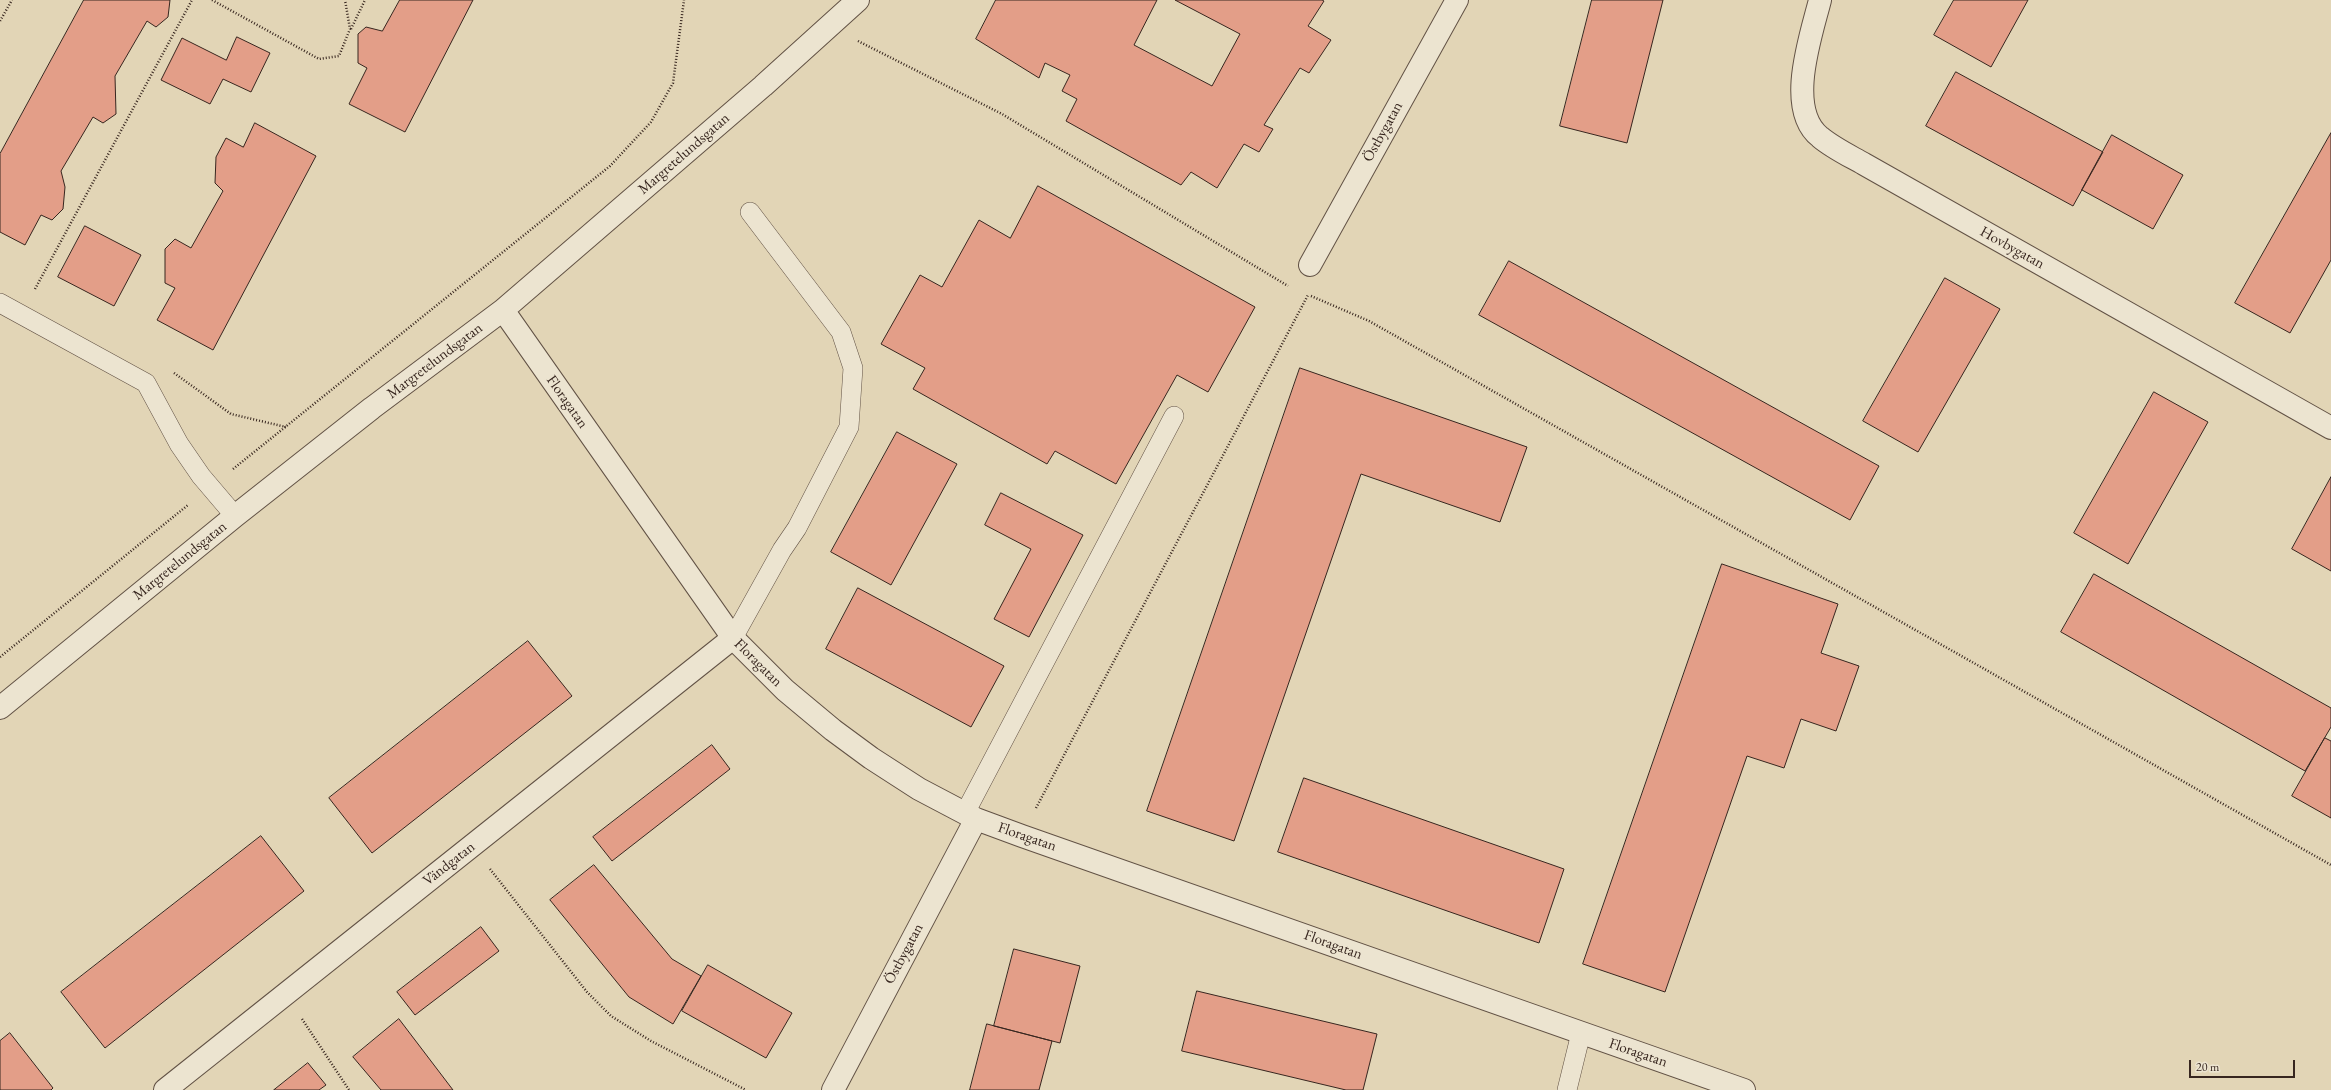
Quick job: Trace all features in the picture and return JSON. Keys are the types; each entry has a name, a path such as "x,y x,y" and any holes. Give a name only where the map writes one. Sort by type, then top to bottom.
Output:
{"street":[{"name":"Margretelundsgatan","path":"0,708 235,516 372,408 503,310 763,86 858,0"},
{"name":"Östbygatan","path":"1310,265 1457,0"},
{"name":"Hovbygatan","path":"1820,0 1802,80 1803,109 1809,124 1819,137 1864,164 2331,428"},
{"name":"Floragatan","path":"503,310 733,638 785,690 833,730 919,788 970,816 1022,836 1744,1090"},
{"name":"Vändgatan","path":"165,1090 733,638"},
{"name":"Östbygatan","path":"833,1090 970,816"}],"lane":[{"path":"733,638 782,550 797,528 849,426 854,368 841,332 750,212"},
{"path":"0,303 146,383 179,444 210,487 235,516"},
{"path":"970,816 1174,416"},
{"path":"1567,1090 1582,1033"}],"path":[{"path":"0,20 12,0"},
{"path":"32,295 192,0"},
{"path":"212,0 319,59 339,56 350,29 365,0"},
{"path":"345,0 350,29"},
{"path":"0,657 610,166 651,122 673,83 684,0"},
{"path":"858,40 1002,114 1276,280 1291,287"},
{"path":"1302,292 1369,321 2331,865"},
{"path":"1022,836 1058,764 1308,294"},
{"path":"472,845 587,992 611,1016 651,1041 746,1090"},
{"path":"285,994 349,1090"}],"building":[{"path":"84,0 170,0 168,17 156,27 147,21 115,76 116,114 103,123 93,117 61,171 65,187 63,209 52,220 41,215 25,245 0,232 0,154"},
{"path":"400,0 473,0 405,132 349,104 367,68 358,63 358,34 366,27 382,31"},
{"path":"996,0 1157,0 1134,45 1212,86 1240,34 1175,0 1322,0 1324,1 1308,26 1331,40 1309,73 1300,68 1264,125 1273,129 1259,152 1244,144 1217,188 1191,172 1181,185 1066,121 1077,99 1062,91 1070,75 1045,63 1039,78 976,39"},
{"path":"1592,0 1663,0 1627,143 1560,126"},
{"path":"1954,0 2028,0 1991,67 1934,35"},
{"path":"237,37 270,53 251,92 223,79 210,104 161,80 182,38 226,60"},
{"path":"1956,72 2103,152 2073,206 1926,126"},
{"path":"255,123 316,156 213,350 157,320 175,288 165,283 165,249 175,239 191,248 223,191 215,183 216,157 226,138 243,147"},
{"path":"2331,133 2331,260 2290,333 2235,303"},
{"path":"2112,135 2183,175 2153,229 2082,190"},
{"path":"1038,186 1255,307 1208,392 1177,375 1116,484 1055,451 1047,464 913,389 925,368 881,344 920,275 942,287 979,220 1010,238"},
{"path":"85,226 141,255 114,306 58,277"},
{"path":"1509,261 1879,466 1850,520 1479,315"},
{"path":"1945,278 2000,309 1918,452 1863,421"},
{"path":"1300,368 1527,447 1500,522 1361,474 1234,841 1147,811"},
{"path":"2154,392 2208,422 2128,564 2074,533"},
{"path":"897,432 957,464 891,585 831,552"},
{"path":"2331,477 2331,571 2292,549"},
{"path":"1001,493 1083,535 1029,637 994,619 1031,549 985,525"},
{"path":"1722,564 1838,604 1821,653 1859,666 1836,731 1801,719 1784,768 1747,756 1665,992 1583,964"},
{"path":"2094,574 2331,708 2331,727 2305,771 2061,632"},
{"path":"858,588 1004,666 971,727 826,649"},
{"path":"528,641 572,696 372,853 329,798"},
{"path":"2325,738 2331,741 2331,818 2292,796"},
{"path":"712,745 730,769 612,861 593,837"},
{"path":"1304,778 1564,869 1539,943 1278,852"},
{"path":"261,836 304,891 105,1048 61,992"},
{"path":"594,865 672,959 701,976 673,1024 629,997 550,900"},
{"path":"481,927 499,951 415,1015 397,992"},
{"path":"1014,949 1080,966 1060,1043 994,1026"},
{"path":"708,965 792,1013 766,1058 682,1011"},
{"path":"1197,991 1377,1034 1363,1090 1346,1090 1182,1051"},
{"path":"399,1019 453,1090 381,1090 353,1057"},
{"path":"987,1024 1052,1041 1039,1090 970,1090"},
{"path":"10,1033 53,1088 51,1090 0,1090 0,1041"},
{"path":"308,1063 326,1085 319,1090 274,1090"}]}
